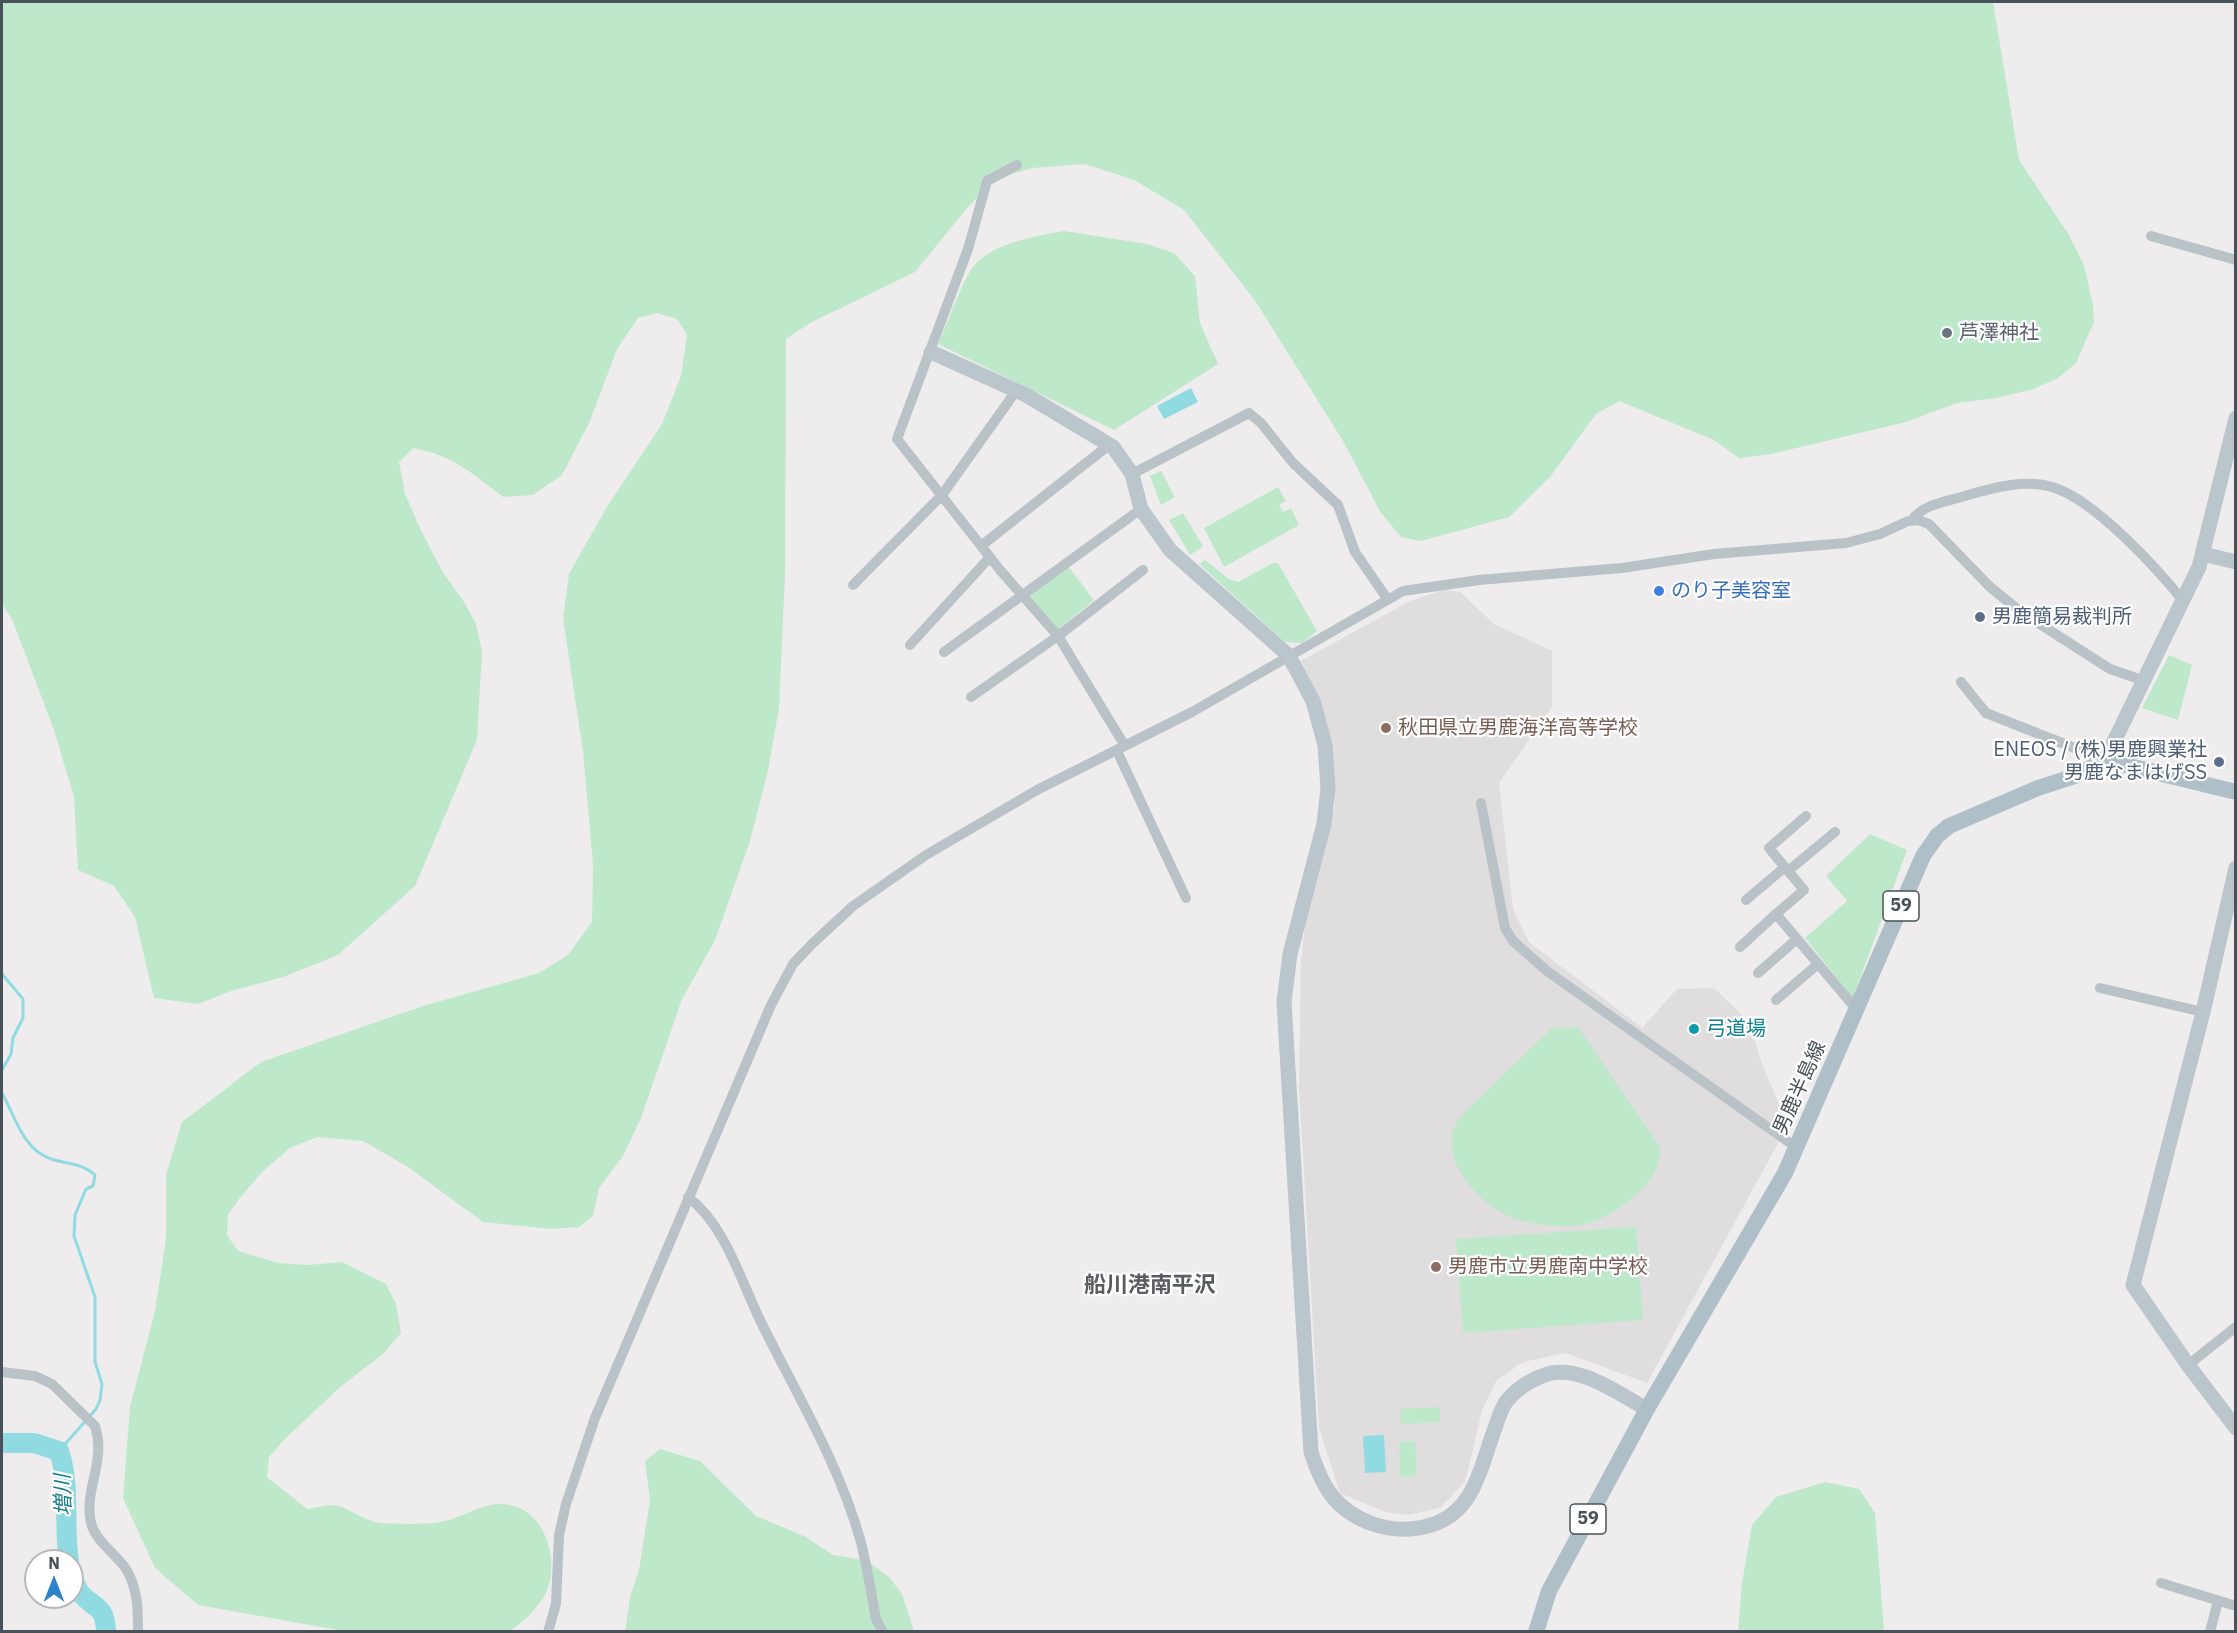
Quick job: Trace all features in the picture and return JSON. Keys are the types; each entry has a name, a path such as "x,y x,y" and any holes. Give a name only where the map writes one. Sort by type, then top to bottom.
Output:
{"main road":[{"name":"男鹿半島線","path":"1536,1632 1549,1592 1647,1409 1797,1148 1923,856 1937,836 1949,826 1975,813 2075,776 2105,760"},
{"path":"2105,760 2235,792"}],"street":[{"path":"1017,165 987,180 968,249 897,439 981,546 1058,636 1121,748 1186,898"},
{"path":"2151,236 2235,260"},
{"path":"931,352 1016,390 1109,445 1132,474 1142,509 1170,550 1288,655 1313,701 1325,745 1328,788 1324,824 1290,954 1284,1002 1311,1452 1321,1481 1341,1506 1361,1520 1385,1528 1407,1530 1423,1527 1440,1522 1464,1504 1477,1483 1504,1405 1517,1389 1544,1374 1574,1373 1647,1409"},
{"path":"853,585 942,495 1016,390"},
{"path":"1132,474 1249,413 1261,423 1293,464 1338,506 1355,552 1388,600"},
{"path":"1961,682 1986,713 2105,760 2142,680 2184,602 2203,554 2235,418"},
{"path":"981,546 1109,445"},
{"path":"548,1632 556,1605 560,1535 566,1504 596,1418 771,1005 794,964 853,906 957,835 1037,790 1192,712 1402,591 1479,580 1622,568 1714,554 1846,543 1880,534 1912,520 1921,510 2016,484 2053,487 2072,495 2112,527 2167,580 2184,602"},
{"path":"944,652 1142,509"},
{"path":"1912,520 1929,524 1990,587 2021,612 2110,669 2142,680"},
{"path":"2203,554 2235,562"},
{"path":"910,645 990,557"},
{"path":"971,697 1058,636 1143,570"},
{"path":"1482,803 1505,928 1513,941 1547,971 1797,1148"},
{"path":"1740,948 1804,890 1769,848 1806,816"},
{"path":"1746,900 1835,832"},
{"path":"2235,868 2203,1012 2133,1285 2235,1428"},
{"path":"1776,914 1857,1011"},
{"path":"1758,974 1797,939"},
{"path":"1776,1000 1818,964"},
{"path":"2100,988 2203,1012"},
{"path":"688,1197 702,1208 724,1245 773,1347 796,1386 841,1488 859,1537 876,1619 883,1632"},
{"path":"2188,1365 2235,1327"},
{"path":"2,1372 35,1376 52,1384 95,1426 98,1435 99,1464 90,1520 101,1544 125,1568 134,1586 138,1601 138,1632"},
{"path":"2161,1584 2235,1606"},
{"path":"2210,1632 2218,1601"}],"shaded area":[{"name":"秋田県立男鹿海洋高等学校","path":"1444,590 1460,592 1494,624 1552,651 1552,707 1499,783 1513,909 1529,942 1642,1028 1677,989 1714,988 1749,1022 1762,1064 1788,1125 1647,1383 1566,1353 1523,1362 1496,1381 1482,1411 1465,1482 1440,1508 1408,1515 1385,1512 1340,1493 1319,1428 1299,1088 1301,960 1308,901 1335,805 1332,757 1315,692 1301,661 1410,601"}],"green space":[{"path":"2,2 1993,2 2019,160 2069,235 2084,265 2093,305 2094,322 2076,363 2058,378 2033,389 1997,398 1957,403 1906,422 1771,454 1739,458 1714,440 1619,401 1596,414 1550,477 1509,517 1421,541 1401,537 1381,513 1343,441 1254,299 1184,210 1134,180 1085,164 1033,168 996,178 968,207 915,272 810,323 786,339 785,575 779,708 768,770 750,841 715,940 682,999 641,1118 623,1156 599,1188 593,1216 579,1227 551,1229 483,1222 408,1167 363,1141 317,1137 290,1148 263,1171 228,1215 227,1235 238,1251 278,1263 308,1265 342,1262 386,1284 396,1304 401,1333 384,1353 339,1388 285,1439 269,1457 267,1477 307,1509 334,1505 381,1523 439,1522 491,1505 510,1505 520,1508 536,1521 550,1549 551,1572 546,1592 535,1609 510,1631 344,1631 198,1605 155,1568 123,1498 130,1407 155,1311 166,1239 166,1175 182,1122 261,1062 423,1006 539,973 568,955 592,922 593,864 583,751 563,618 569,574 608,505 662,424 681,376 687,335 677,319 657,313 638,318 617,349 590,421 562,475 533,495 503,497 461,466 427,451 413,448 399,462 405,494 442,571 476,624 482,652 477,740 415,886 338,955 283,977 231,991 198,1004 154,998 135,917 114,886 78,870 74,797 54,730 12,619 2,604"},
{"path":"1064,231 1147,244 1174,253 1195,276 1200,323 1218,364 1114,430 938,344 964,282 981,259 1003,246"},
{"path":"1161,471 1175,497 1161,505 1150,476"},
{"path":"1278,487 1286,501 1279,505 1283,512 1291,508 1299,525 1224,567 1204,528"},
{"path":"1183,513 1203,546 1190,555 1169,520"},
{"path":"1205,560 1229,579 1238,582 1273,563 1278,563 1317,631 1302,643 1285,642 1199,564"},
{"path":"1068,566 1094,600 1057,630 1028,594"},
{"path":"2169,655 2192,665 2178,720 2142,708"},
{"path":"1870,834 1907,850 1853,998 1805,938 1847,901 1826,876"},
{"path":"1578,1027 1660,1147 1658,1163 1652,1176 1636,1195 1618,1209 1596,1220 1581,1225 1565,1226 1522,1221 1493,1207 1470,1186 1454,1159 1453,1131 1460,1117 1552,1028"},
{"path":"1636,1227 1643,1320 1463,1333 1456,1239"},
{"path":"1440,1407 1440,1422 1401,1424 1400,1409"},
{"path":"1415,1441 1417,1476 1400,1477 1399,1442"},
{"path":"660,1449 700,1461 756,1516 806,1537 833,1555 868,1561 889,1577 902,1594 914,1631 625,1632 630,1597 639,1570 650,1500 645,1461"},
{"path":"1825,1482 1859,1489 1875,1513 1884,1631 1738,1631 1742,1583 1752,1525 1776,1497"}],"water":[{"path":"1191,388 1198,402 1164,419 1157,406"},
{"path":"1384,1435 1386,1472 1365,1473 1363,1436"}],"waterway":[{"path":"2,974 23,999 23,1018 13,1038 11,1054 2,1070"},
{"path":"2,1093 21,1131 33,1148 41,1155 80,1166 95,1175 93,1186 86,1189 75,1215 74,1236 95,1297 95,1362 102,1384 100,1400 96,1409 59,1451"},
{"name":"増川","path":"2,1443 34,1443 59,1451 65,1478 67,1549"},
{"name":"増川","path":"84,1597 104,1616 106,1632"}],"place":[{"name":"芦澤神社","path":"1947,333"},
{"name":"のり子美容室","path":"1659,591"},
{"name":"男鹿簡易裁判所","path":"1980,617"},
{"name":"秋田県立男鹿海洋高等学校","path":"1386,728"},
{"name":"ENEOS / (株)男鹿興業社 男鹿なまはげSS","path":"2219,762"},
{"name":"弓道場","path":"1694,1029"},
{"name":"男鹿市立男鹿南中学校","path":"1436,1267"}],"district":[{"name":"船川港南平沢","path":"1150,1286"}]}
